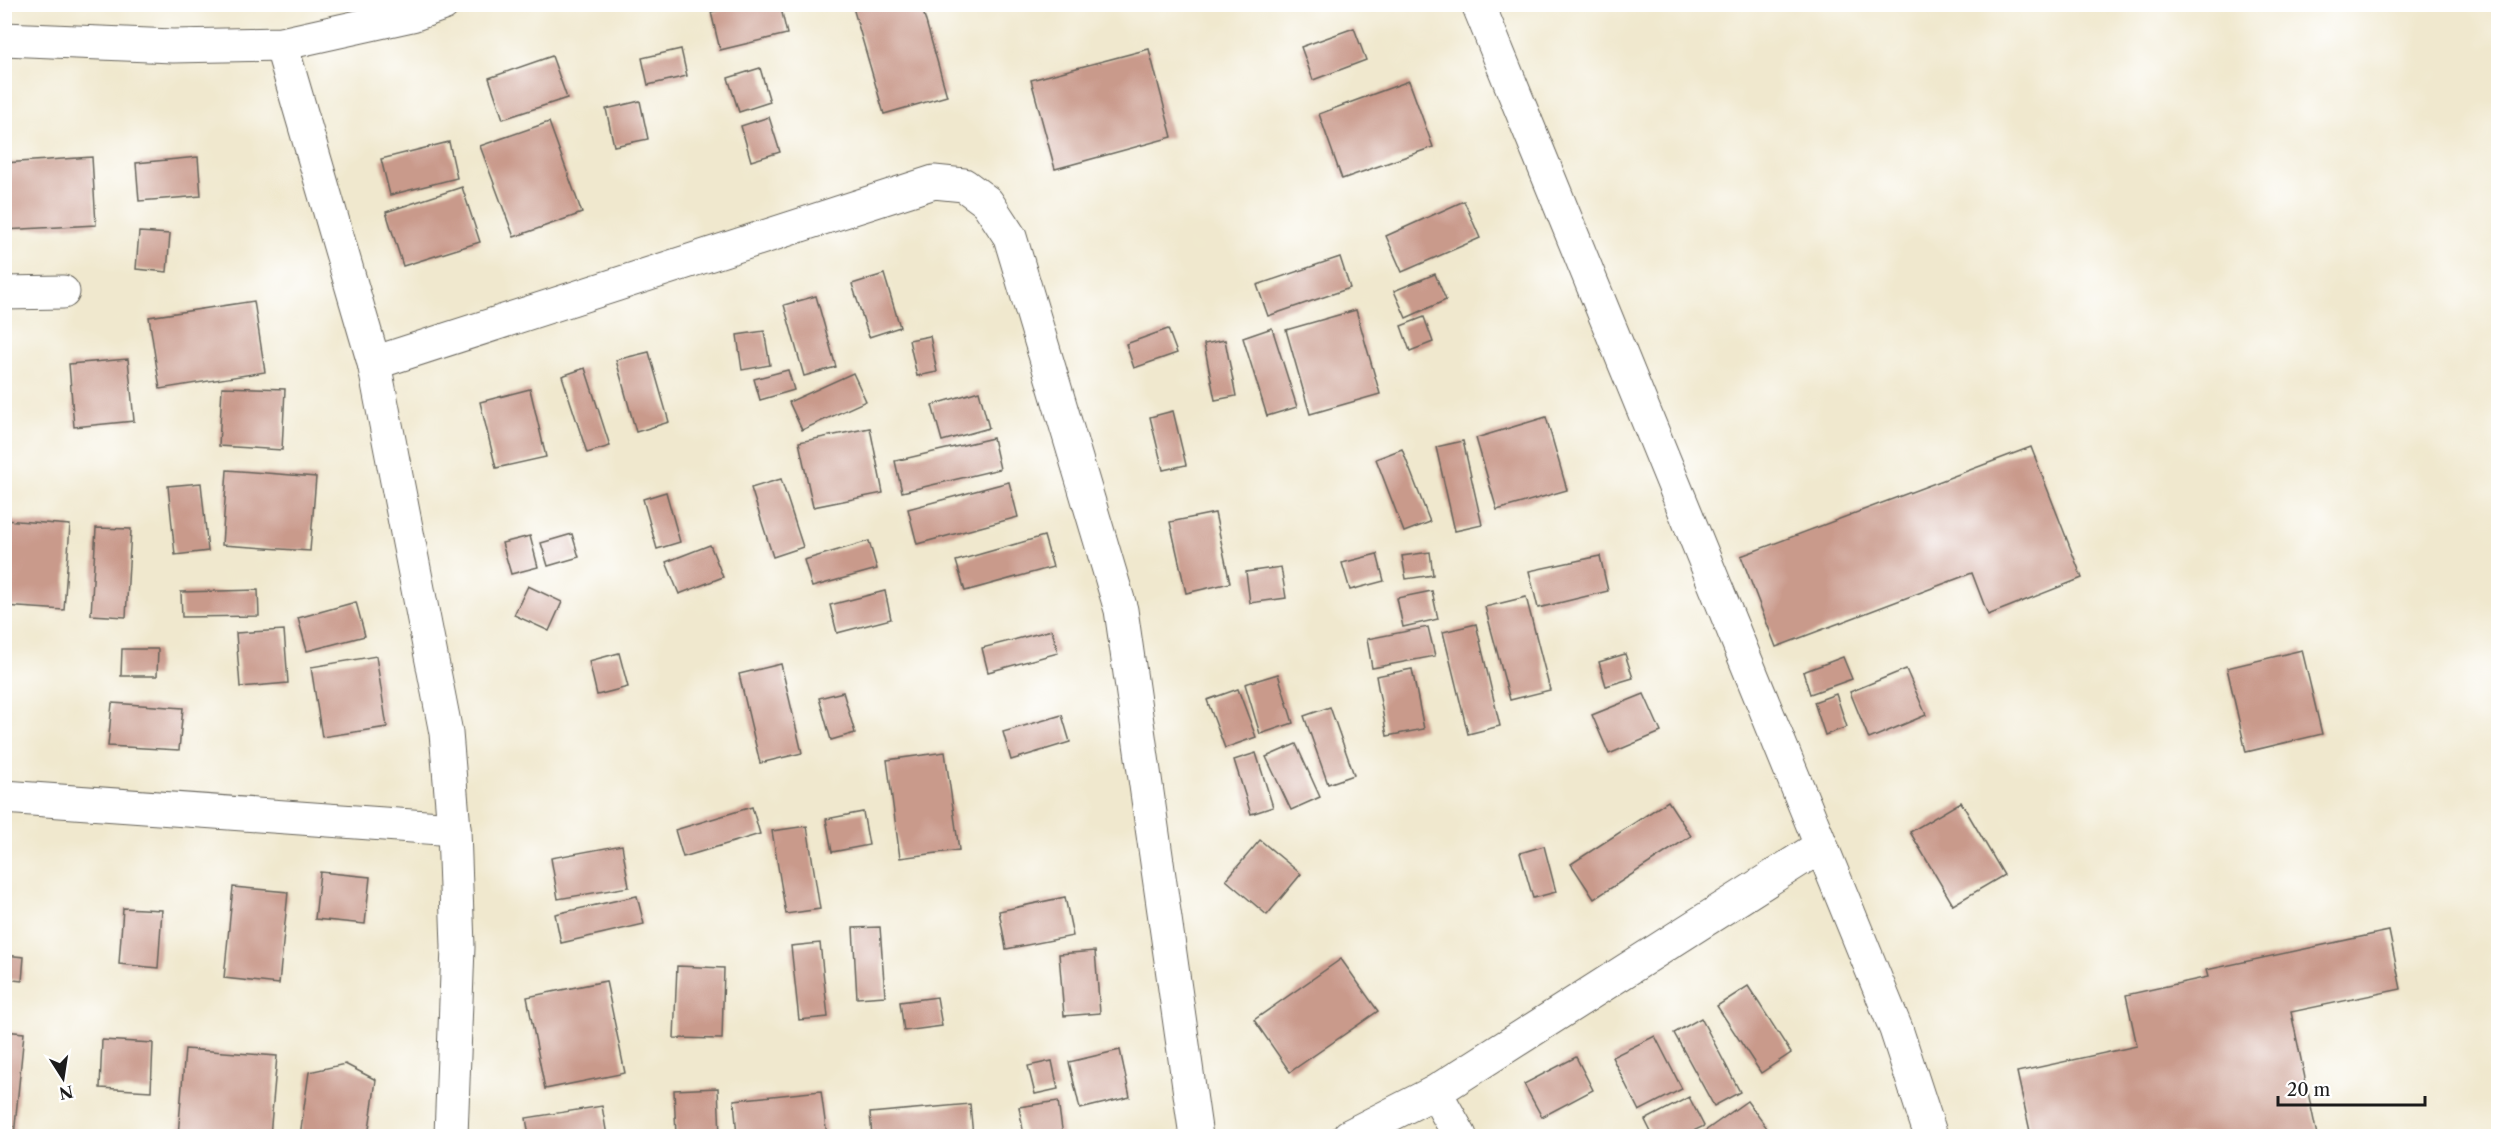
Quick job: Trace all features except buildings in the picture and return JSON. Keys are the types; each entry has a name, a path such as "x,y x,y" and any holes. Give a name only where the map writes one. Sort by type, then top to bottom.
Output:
{"street":[{"path":"4,39 173,46 280,44 412,15 443,4"},
{"path":"1478,4 1896,1029 1930,1137"},
{"path":"280,44 374,363 446,734 454,829 458,947 451,1137"},
{"path":"374,363 934,182 964,185 987,202 1010,237 1120,610 1196,1137"},
{"path":"4,293 63,292"},
{"path":"4,797 454,829"},
{"path":"1348,1137 1435,1092 1821,846"},
{"path":"1435,1092 1460,1137"}]}
